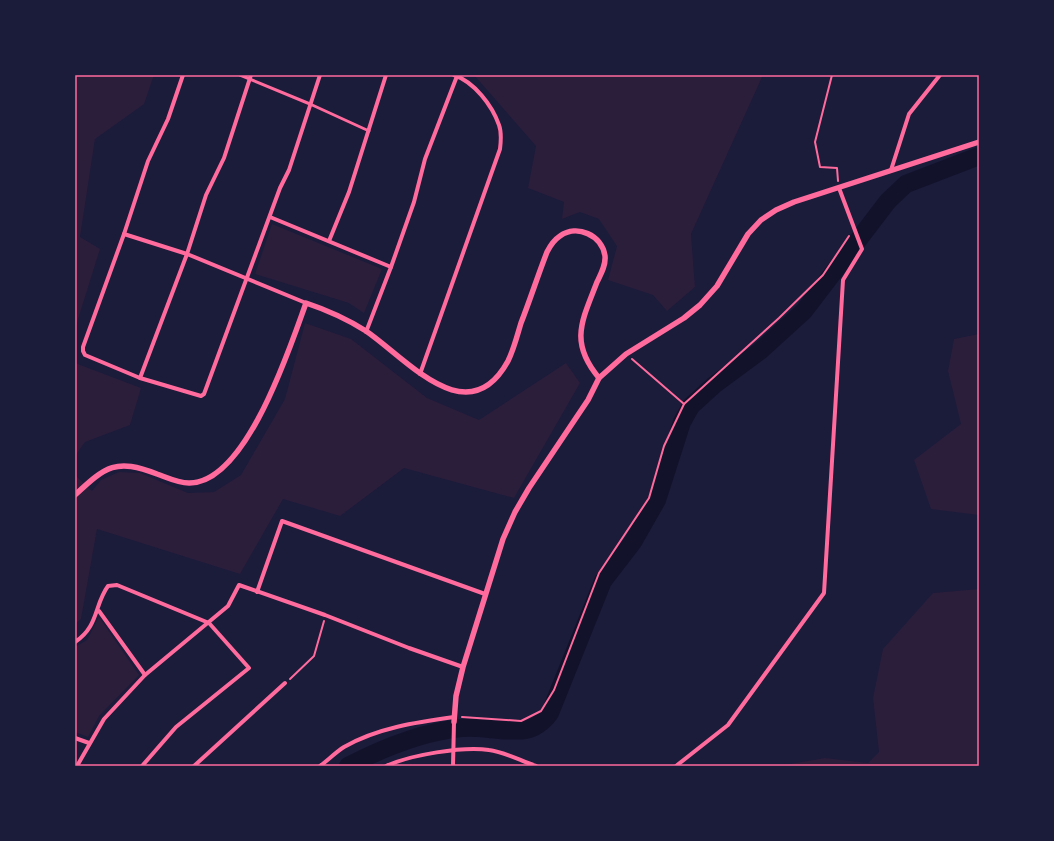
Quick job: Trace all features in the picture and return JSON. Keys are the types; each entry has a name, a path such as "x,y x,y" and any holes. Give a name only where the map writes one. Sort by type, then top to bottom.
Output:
{"street":[{"path":"183,75 168,119 148,161 124,234 83,347 83,351 85,355 140,378 201,396 204,394 270,216 289,170 320,75"},
{"path":"240,75 251,77 369,131"},
{"path":"329,241 350,192 386,75"},
{"path":"891,170 909,114 940,75"},
{"path":"366,332 414,202 425,158 456,76 471,84 493,112 501,134 500,149 420,374"},
{"path":"140,378 187,254 206,195 224,158 251,77"},
{"path":"453,766 456,696 463,667 503,539 515,512 588,400 599,378 626,354 700,305 717,286 741,245 761,220 776,210 794,202 979,142"},
{"path":"676,766 728,725 824,593 843,280 862,249 839,188"},
{"path":"270,216 390,267"},
{"path":"124,234 187,254 331,312 366,332 420,374 440,386 459,392 481,388 494,379 511,354 547,252 560,236 577,230 587,233 597,239 605,255 602,270 582,322 580,338 585,358 599,378"},
{"path":"75,495 99,473 118,465 137,466 173,480 189,483 204,480 223,470 242,445 271,396 306,303"},
{"path":"258,592 282,521 485,594"},
{"path":"75,642 85,635 99,611 102,594 108,586 117,585 209,623 249,668 176,727 142,766"},
{"path":"77,766 104,719 145,675 228,606 239,585 325,615 409,648 463,667"},
{"path":"99,611 145,675"},
{"path":"194,766 285,683"},
{"path":"320,766 345,747 379,732 424,721 454,719"},
{"path":"75,738 89,743"},
{"path":"386,766 425,755 454,751 489,750 536,766"}],"path":[{"path":"832,75 816,142 820,167 837,168 839,188"},
{"path":"454,719 521,721 540,711 554,690 599,573 649,498 664,446 684,404 779,318 823,275 854,228"},
{"path":"626,354 684,404"},
{"path":"285,683 314,656 325,615"}],"shaded area":[{"path":"75,75 154,75 144,104 95,139 80,237 100,249 75,329"},
{"path":"474,75 763,75 691,234 695,287 667,311 653,295 608,280 617,246 599,219 580,212 562,219 564,202 528,188 536,146"},
{"path":"272,224 382,269 364,313 349,303 255,274"},
{"path":"305,323 351,339 427,398 479,420 566,363 580,383 514,498 404,468 340,516 283,499 240,574 97,529 81,619 75,624 75,475 92,491 101,480 119,472 140,473 188,493 214,492 241,475 285,399"},
{"path":"979,334 979,515 931,509 914,460 961,424 948,371 954,339"},
{"path":"75,363 141,388 130,425 85,442 75,456"},
{"path":"979,589 979,766 789,766 790,764 825,758 868,763 879,752 873,698 883,649 933,593"},
{"path":"99,617 139,675 99,716 88,737 75,732 75,647 87,640"}],"waterway":[{"path":"348,766 389,747 431,733 461,728 517,731 529,729 545,719 550,713 603,581 633,542 657,500 682,422 691,406 714,385 760,351 804,311 888,201 906,184 979,156"}]}
